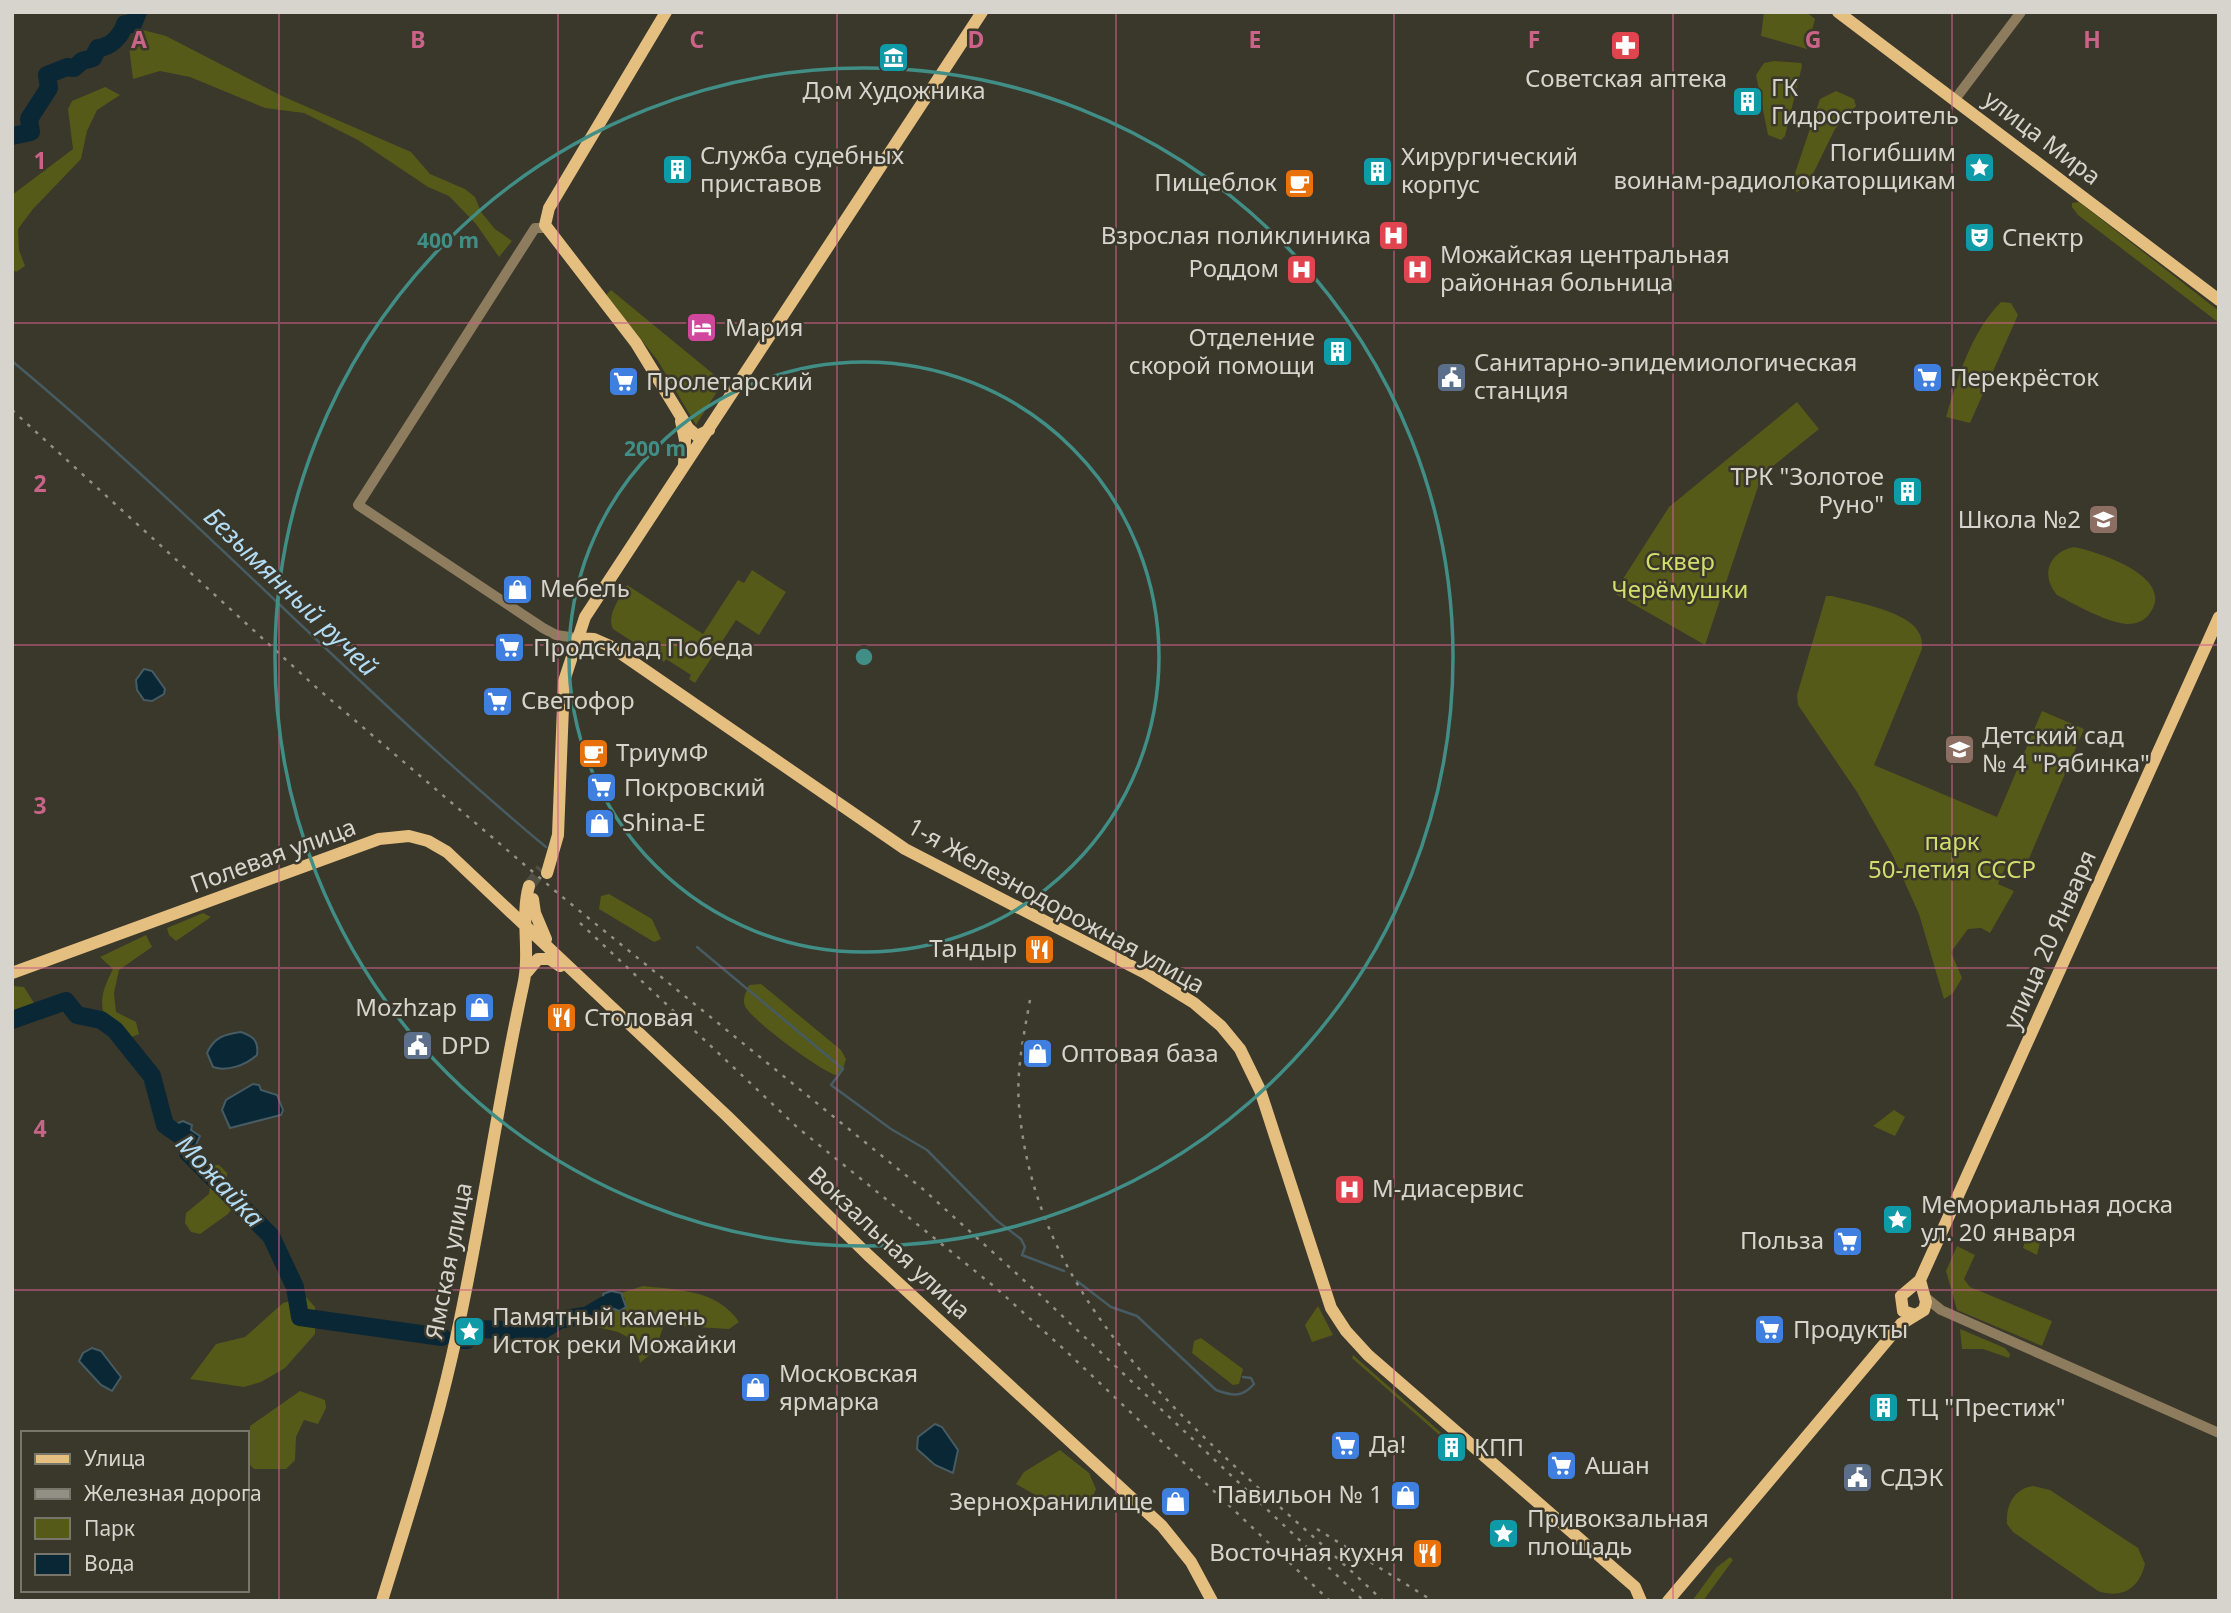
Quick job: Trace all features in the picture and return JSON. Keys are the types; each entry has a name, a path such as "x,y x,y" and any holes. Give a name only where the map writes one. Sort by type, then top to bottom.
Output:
{"main road":[{"path":"666,12 548,208 540,228 636,343 679,414 695,435 709,430"},
{"path":"544,871 554,855 559,832 561,711 567,667 585,617 982,12"},
{"name":"улица Мира","path":"1838,12 1956,98 2219,300"},
{"path":"679,414 685,440 684,466"},
{"name":"улица 20 Января","path":"1910,1316 1926,1306 1923,1290 2219,617"},
{"name":"1-я Железнодорожная улица","path":"577,638 594,639 610,646 920,858 1138,969 1181,994 1213,1019 1240,1049 1258,1085 1324,1290 1342,1327 1368,1355 1635,1587 1641,1601"},
{"name":"Полевая улица","path":"12,973 389,837 409,836 438,845 527,924"},
{"path":"491,891 512,895 533,892 535,913 550,948"},
{"name":"Ямская улица","path":"383,1601 452,1355 525,975 527,924 533,892"},
{"name":"Вокзальная улица","path":"527,924 578,978 727,1116 867,1255 1162,1526 1191,1562 1212,1601"},
{"path":"525,975 534,961 543,958 553,961 578,978"},
{"path":"1668,1601 1910,1316 1900,1299 1908,1290 1923,1290"}],"street":[{"path":"1956,98 2021,12"},
{"name":"1-я Железнодорожная улица","path":"540,228 358,505 543,628 556,635 577,638"},
{"path":"1923,1290 1941,1310 2219,1433"},
{"path":"1910,1316 1941,1310"}],"green space":[{"path":"1764,12 1806,12 1815,19 1807,49 1761,36"},
{"path":"143,30 166,36 282,96 411,152 430,174 465,189 475,197 481,212 495,229 512,241 499,257 476,224 449,196 428,187 358,140 304,113 265,108 190,77 160,71 133,79 129,47"},
{"path":"1764,63 1801,63 1802,66 1785,136 1781,140 1768,135 1756,75"},
{"path":"105,87 120,95 97,110 87,131 81,159 33,209 18,229 19,250 25,266 16,272 12,269 12,195 73,149 68,109 72,101"},
{"path":"1836,91 1854,99 1856,106 1835,129 1807,186 1797,192 1790,188 1820,99"},
{"path":"2079,202 2219,311 2219,323 2078,215 2072,203"},
{"path":"611,290 723,382 696,425 658,361 606,295"},
{"path":"2001,302 2011,303 2018,315 1970,423 1946,417 1974,341 1981,327"},
{"name":"Сквер Черёмушки","path":"1797,402 1819,429 1762,475 1705,645 1614,593 1669,507"},
{"path":"2074,547 2116,561 2144,578 2153,588 2155,600 2148,616 2134,623 2118,623 2057,595 2049,580 2050,565 2058,554"},
{"path":"752,570 786,592 759,635 736,620 695,683 689,679 691,675 666,659 664,662 613,629 611,618 627,585 703,634 738,580 744,583"},
{"name":"парк 50-летия СССР","path":"1826,596 1893,613 1913,625 1921,639 1922,649 1874,765 1997,817 2042,711 2084,729 2025,868 2008,861 1998,884 2014,891 1990,933 1981,928 1968,929 1951,952 1962,978 1953,993 1944,999 1919,914 1892,854 1857,792 1798,705 1797,695"},
{"path":"609,894 652,919 661,939 654,942 599,909 601,896"},
{"path":"203,913 211,917 176,941 169,935 167,928"},
{"path":"146,935 152,947 119,970 114,993 116,1012 136,1022 139,1034 117,1043 102,1006 104,990 113,969 100,957"},
{"path":"761,984 841,1050 846,1059 843,1069 836,1075 828,1072 772,1033 750,1013 744,998 749,985"},
{"path":"12,986 24,987 34,1003 30,1010 12,1011"},
{"path":"1894,1110 1905,1117 1895,1136 1873,1126"},
{"path":"213,1165 219,1165 227,1173 227,1184 235,1204 228,1214 200,1234 191,1232 185,1223 186,1213 209,1194"},
{"path":"2028,1231 2041,1238 2037,1255 2023,1248"},
{"path":"1957,1246 1975,1255 1964,1279 1970,1287 2052,1321 2042,1346 1957,1310 1946,1271"},
{"path":"643,1286 684,1291 709,1298 730,1311 739,1322 729,1329 664,1325 655,1350 640,1363 635,1341 618,1332 597,1327 599,1317 609,1308 619,1311 625,1299 621,1293"},
{"path":"306,1297 315,1307 315,1334 285,1368 261,1382 244,1387 190,1379 216,1344 245,1337 283,1303"},
{"path":"1318,1306 1333,1335 1312,1342 1305,1325"},
{"path":"1960,1329 2005,1348 2010,1354 2009,1358 1983,1349 1962,1349"},
{"path":"1201,1338 1243,1369 1239,1384 1233,1385 1192,1353 1194,1341"},
{"path":"1353,1355 1447,1438 1445,1440 1352,1358"},
{"path":"300,1391 325,1400 326,1408 318,1424 304,1420 296,1437 295,1460 286,1469 254,1469 248,1463 250,1426"},
{"path":"1060,1450 1089,1473 1096,1489 1089,1506 1053,1505 1016,1484 1024,1472"},
{"path":"2033,1486 2050,1490 2138,1548 2145,1564 2134,1586 2115,1594 2098,1591 2013,1532 2007,1524 2012,1499 2020,1491"},
{"path":"1730,1557 1733,1560 1703,1601 1692,1601 1717,1567"}],"water":[{"path":"144,669 152,671 165,689 164,694 152,701 144,700 137,690 136,680"},
{"path":"241,1032 254,1040 257,1055 236,1067 213,1067 207,1053 213,1043 225,1035"},
{"path":"253,1084 259,1085 261,1090 277,1095 283,1110 281,1115 230,1128 222,1110 226,1100"},
{"path":"183,1121 192,1125 191,1130 200,1136 193,1151 188,1153 171,1134 173,1125"},
{"path":"611,1291 621,1293 626,1307 619,1311 605,1305 603,1294"},
{"path":"92,1348 101,1351 121,1377 112,1391 101,1385 79,1361 83,1353"},
{"path":"935,1424 942,1427 958,1450 953,1473 935,1465 917,1449 918,1437"}],"waterway":[{"name":"Можайка","path":"12,136 31,132 29,119 49,88 47,75 67,67 74,68 82,61 93,58 98,48 115,40 125,24 133,24 138,12"},
{"name":"Безымянный ручей","path":"12,361 147,480 411,728 546,847"},
{"path":"697,947 843,1069 831,1085 891,1129 927,1150 996,1220 1021,1239 1025,1247 1022,1255 1064,1271"},
{"name":"Можайка","path":"12,1020 66,1001 77,1015 101,1020 115,1030 152,1076 165,1125 185,1139 188,1153 271,1236 295,1287 300,1317 442,1337"},
{"path":"1077,1281 1111,1307 1137,1316 1216,1390 1241,1394 1254,1384 1251,1378 1243,1377"},
{"name":"Можайка","path":"463,1340 467,1340 475,1329 541,1331 559,1320 588,1315 605,1305"}],"tunnel":[{"path":"529,886 542,869"}],"railway":[{"path":"12,410 318,689 560,895 924,1190 1038,1293 1364,1601"},
{"path":"580,923 798,1128 996,1288 1067,1352 1330,1601"},
{"path":"1030,1000 1020,1066 1019,1106 1034,1186 1063,1258 1103,1324 1152,1384 1207,1440 1383,1601"},
{"path":"1317,1529 1433,1601"}],"place":[{"name":"Советская аптека","path":"1626,45"},
{"name":"Дом Художника","path":"894,57"},
{"name":"ГК Гидростроитель","path":"1748,102"},
{"name":"Погибшим воинам-радиолокаторщикам","path":"1979,167"},
{"name":"Служба судебных приставов","path":"677,170"},
{"name":"Хирургический корпус","path":"1378,171"},
{"name":"Пищеблок","path":"1300,183"},
{"name":"Взрослая поликлиника","path":"1394,236"},
{"name":"Спектр","path":"1979,238"},
{"name":"Роддом","path":"1302,269"},
{"name":"Можайская центральная районная больница","path":"1417,269"},
{"name":"Мария","path":"702,328"},
{"name":"Отделение скорой помощи","path":"1338,352"},
{"name":"Санитарно-эпидемиологическая станция","path":"1451,377"},
{"name":"Перекрёсток","path":"1927,378"},
{"name":"Пролетарский","path":"623,382"},
{"name":"ТРК \"Золотое Руно\"","path":"1907,491"},
{"name":"Школа №2","path":"2104,520"},
{"name":"Мебель","path":"517,589"},
{"name":"Продсклад Победа","path":"510,648"},
{"name":"Светофор","path":"498,701"},
{"name":"Детский сад № 4 \"Рябинка\"","path":"1959,750"},
{"name":"ТриумФ","path":"593,753"},
{"name":"Покровский","path":"601,788"},
{"name":"Shina-E","path":"599,823"},
{"name":"Тандыр","path":"1040,949"},
{"name":"Mozhzap","path":"480,1008"},
{"name":"Столовая","path":"561,1018"},
{"name":"DPD","path":"418,1046"},
{"name":"Оптовая база","path":"1038,1054"},
{"name":"М-диасервис","path":"1349,1189"},
{"name":"Мемориальная доска ул. 20 января","path":"1898,1219"},
{"name":"Польза","path":"1847,1241"},
{"name":"Продукты","path":"1770,1330"},
{"name":"Памятный камень Исток реки Можайки","path":"469,1331"},
{"name":"Московская ярмарка","path":"756,1388"},
{"name":"ТЦ \"Престиж\"","path":"1884,1408"},
{"name":"Да!","path":"1346,1445"},
{"name":"КПП","path":"1451,1448"},
{"name":"Ашан","path":"1562,1466"},
{"name":"СДЭК","path":"1857,1478"},
{"name":"Павильон № 1","path":"1406,1495"},
{"name":"Зернохранилище","path":"1176,1502"},
{"name":"Привокзальная площадь","path":"1504,1533"},
{"name":"Восточная кухня","path":"1427,1553"}]}
